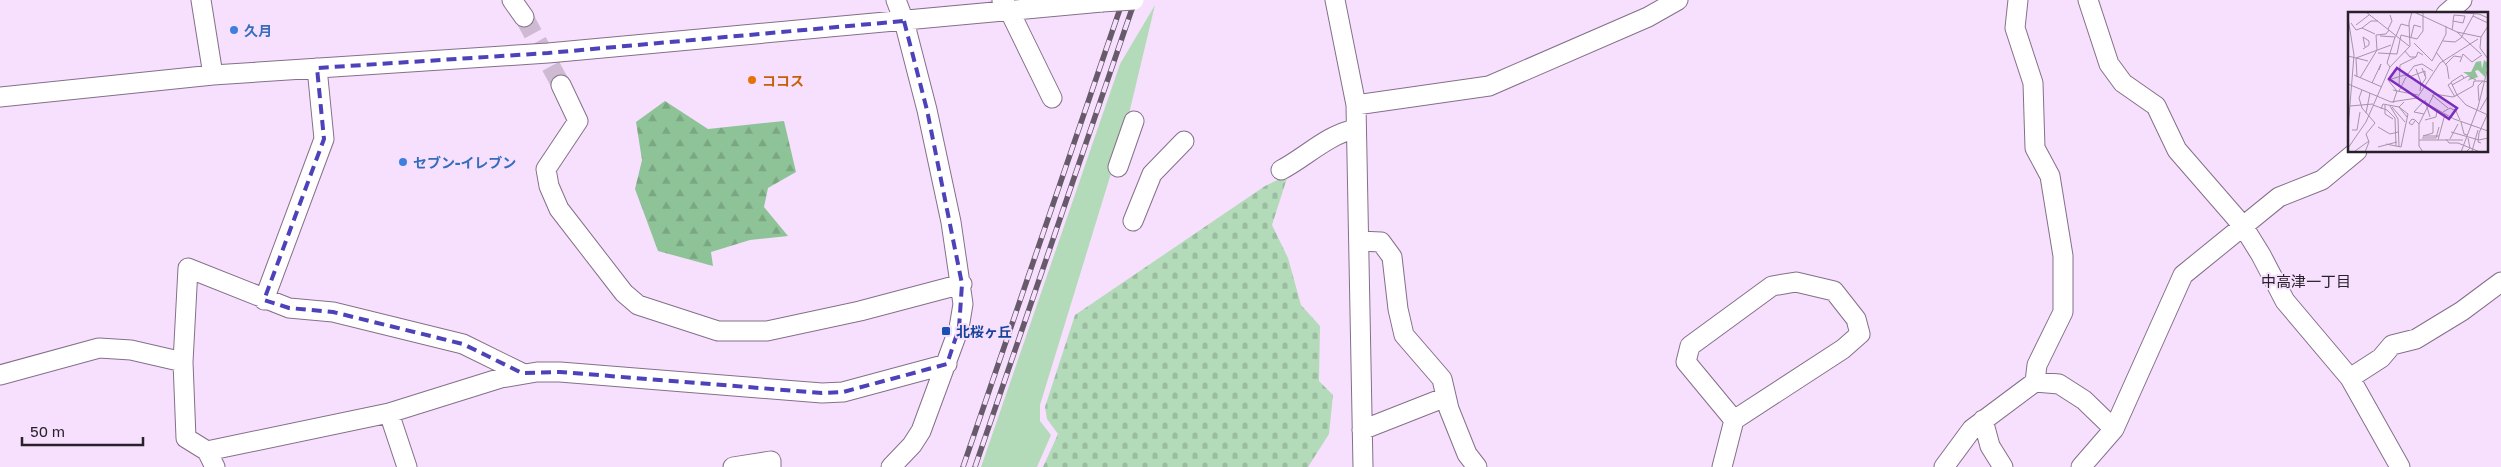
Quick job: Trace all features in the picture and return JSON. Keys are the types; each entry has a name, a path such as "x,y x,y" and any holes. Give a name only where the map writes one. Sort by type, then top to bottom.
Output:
{"street":[{"path":"201,0 212,75"},
{"path":"512,0 524,17"},
{"path":"891,467 912,445 921,431 959,328 963,304 962,284 928,110 904,21 896,0"},
{"path":"0,97 212,75 548,53 904,21 1005,5 1134,0"},
{"path":"1335,0 1356,105 1363,467"},
{"path":"1356,105 1489,86 1648,17 1678,0"},
{"path":"2018,0 2015,28 2033,83 2035,148 2050,176 2062,256 2063,312 2037,365 2035,382"},
{"path":"2088,0 2109,64 2123,83 2156,106 2178,150 2243,226 2261,254 2285,301 2350,378 2400,467"},
{"path":"2448,12 2462,0"},
{"path":"1005,5 1052,98"},
{"path":"264,300 324,139 317,68"},
{"path":"560,85 578,121 546,168 549,186 559,208 624,293 638,305 718,330 766,331 962,284"},
{"path":"1118,167 1134,121"},
{"path":"1280,170 1301,160 1332,137 1356,129"},
{"path":"1133,221 1152,174 1184,141"},
{"path":"2081,467 2114,429 2183,275 2279,197 2322,180 2356,152"},
{"path":"1359,241 1380,242 1392,257 1398,309 1404,335 1442,379 1446,397 1471,463"},
{"path":"522,374 463,344 333,312 289,308 264,300 188,268 183,362 186,438 211,459 389,413 522,374 560,372 822,393 843,392 947,364"},
{"path":"1722,467 1734,420 1843,349 1860,334 1856,319 1834,291 1796,282 1772,286 1690,346 1686,362 1734,420"},
{"path":"2350,378 2381,358 2392,345 2416,339 2462,311 2501,282"},
{"path":"0,375 99,348 131,350 183,362"},
{"path":"1944,467 1972,429 2035,382 2059,384 2084,400 2114,429"},
{"path":"1362,430 1446,397"},
{"path":"389,413 407,467"},
{"path":"1983,420 1990,446 2003,467"},
{"path":"733,467 771,462 771,467"}],"highlighted area":[{"path":"904,21 927,110 962,284 959,328 947,364 843,392 822,393 560,372 522,373 463,344 333,312 289,308 264,300 324,139 317,68 548,53"}],"green space":[{"path":"1155,5 1128,118 1040,405 1040,421 1051,435 1037,467 981,467 1120,64"},
{"path":"665,101 708,129 784,121 796,172 768,188 764,207 788,236 750,240 711,252 713,266 658,251 635,189 642,160 636,122"},
{"path":"1288,175 1272,225 1288,258 1301,305 1320,326 1319,381 1333,395 1329,434 1308,467 1043,467 1058,434 1047,419 1045,407 1075,315 1265,186"}],"tunnel":[{"path":"524,17 561,85"}],"railway":[{"path":"963,467 1123,0"},
{"path":"975,467 1135,0"}],"place":[{"name":"久月","path":"234,30"},
{"name":"ココス","path":"752,80"},
{"name":"セブン-イレブン","path":"403,162"},
{"name":"北桜ヶ丘","path":"946,331"}],"district":[{"name":"中高津一丁目","path":"2306,281"}]}
